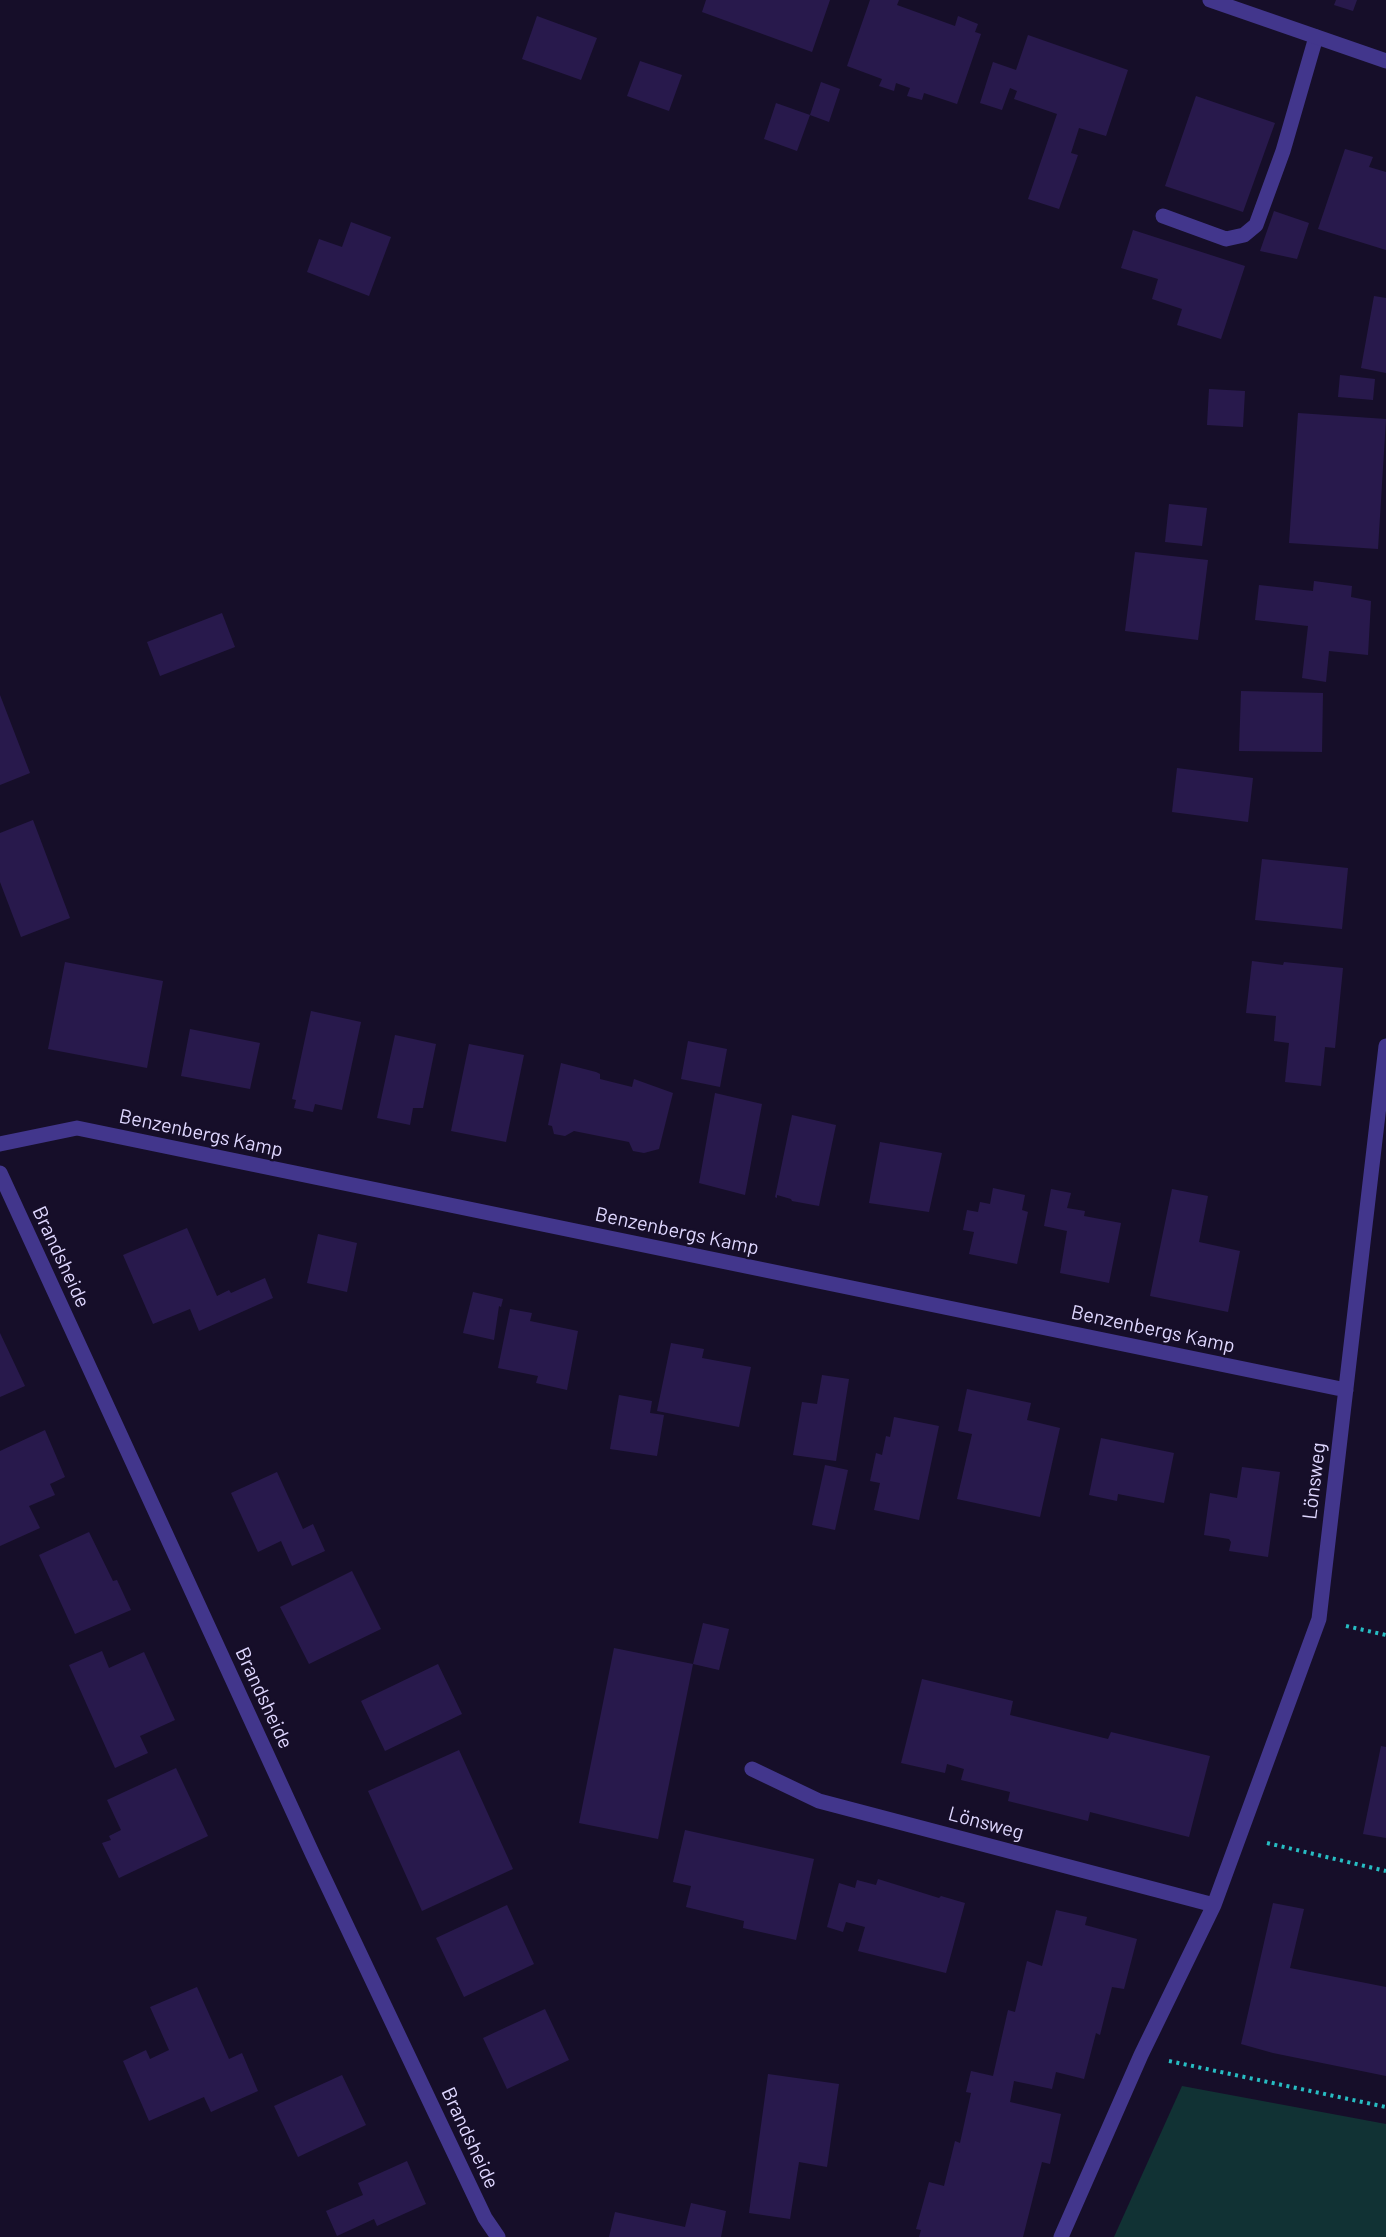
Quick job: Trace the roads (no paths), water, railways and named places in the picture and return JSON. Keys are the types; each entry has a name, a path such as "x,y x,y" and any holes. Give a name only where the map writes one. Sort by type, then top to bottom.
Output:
{"street":[{"path":"1210,0 1386,61"},
{"path":"1163,216 1226,239 1244,235 1256,225 1283,152 1316,37"},
{"name":"Lönsweg","path":"1061,2237 1142,2055 1214,1905 1319,1619 1386,1046"},
{"name":"Benzenbergs Kamp","path":"0,1144 76,1128 1346,1390"},
{"name":"Brandsheide","path":"0,1173 313,1855 485,2218 498,2237"},
{"name":"Lönsweg","path":"752,1769 819,1801 1214,1905"}]}
